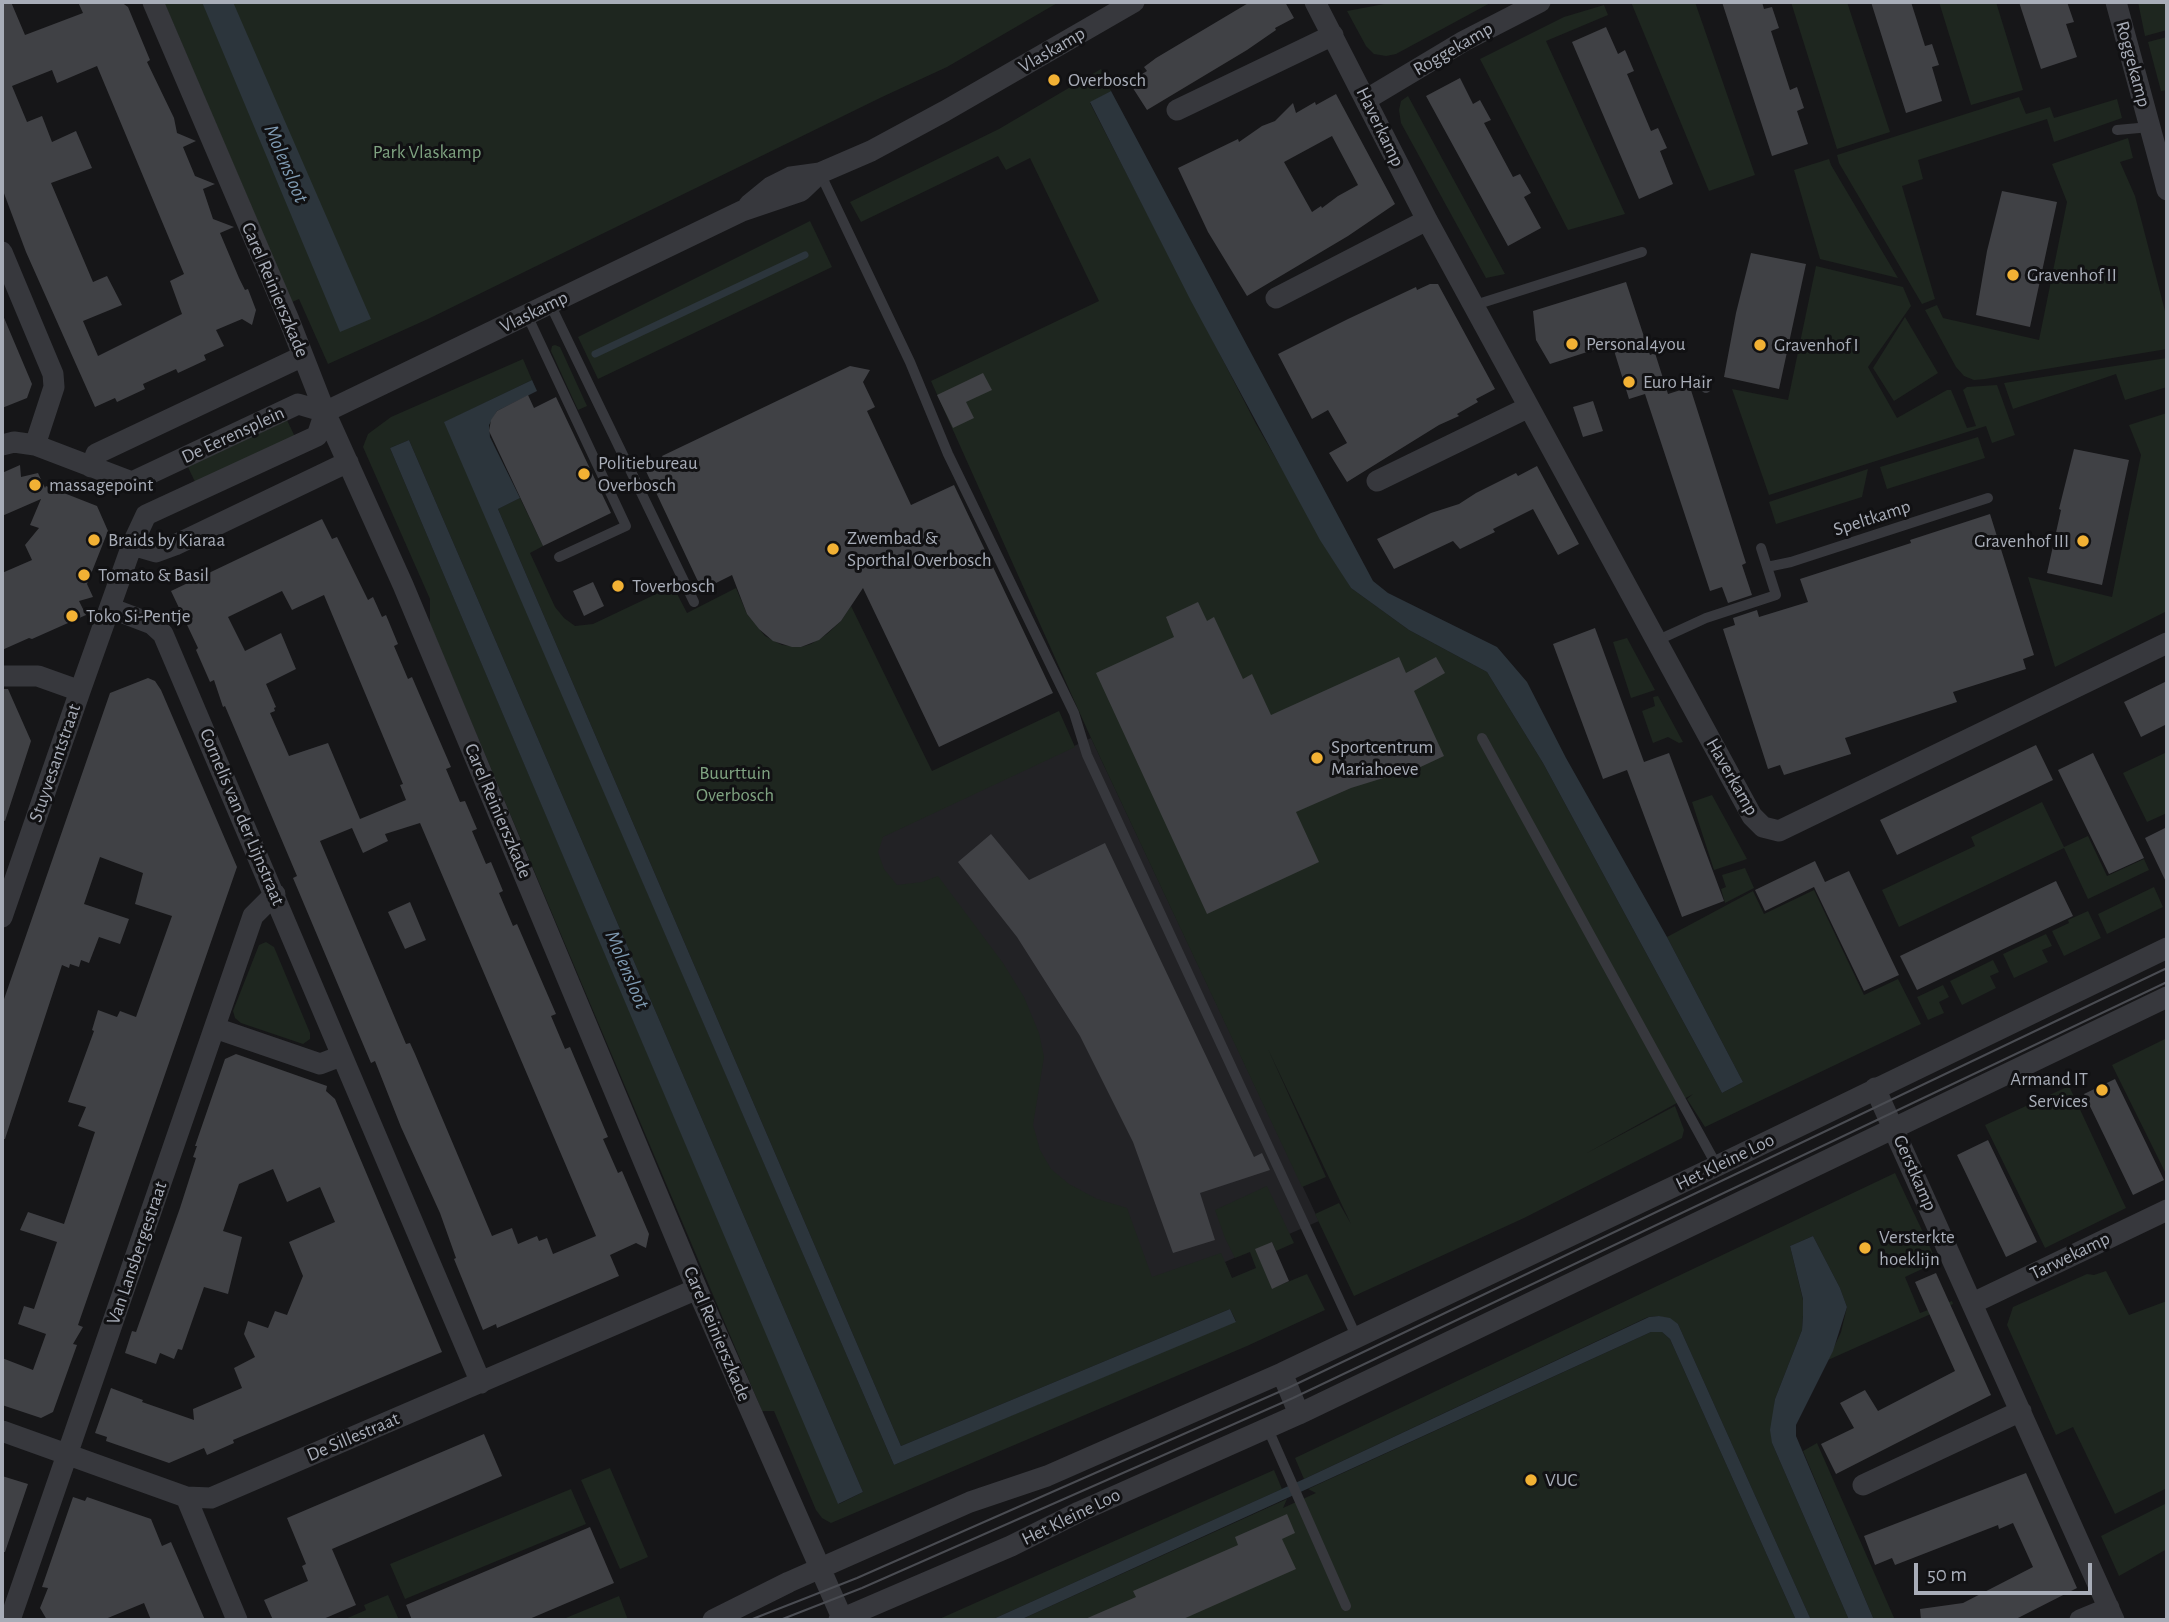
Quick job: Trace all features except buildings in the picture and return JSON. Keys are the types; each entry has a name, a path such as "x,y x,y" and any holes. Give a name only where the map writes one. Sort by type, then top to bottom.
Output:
{"street":[{"name":"Carel Reinierszkade","path":"153,2 325,412 404,586 697,1289 842,1620"},
{"name":"Vlaskamp","path":"325,412 742,211 771,187 791,177 820,173 871,151 1134,2"},
{"name":"Haverkamp","path":"1315,2 1427,220 1752,816 1763,827 1779,831 2167,643"},
{"name":"Roggekamp","path":"1367,99 1464,41 1540,2"},
{"name":"Roggekamp","path":"2116,2 2157,138 2167,190"},
{"path":"1177,110 1333,35"},
{"path":"1276,298 1427,220"},
{"path":"2,252 53,374 54,387 34,445"},
{"path":"91,467 96,454 303,356"},
{"name":"De Eerensplein","path":"132,482 298,404 325,412 317,436 146,515"},
{"path":"1377,481 1529,407"},
{"path":"2,445 14,442 34,445 132,482 146,515 132,545 110,608"},
{"path":"132,545 156,552 175,545 348,462"},
{"name":"Stuyvesantstraat","path":"2,917 110,608"},
{"name":"Cornelis van der Lijnstraat","path":"110,608 152,624 163,634 481,1383"},
{"path":"2,676 38,676 80,691"},
{"name":"Van Lansbergestraat","path":"10,1620 253,916 275,894"},
{"name":"Het Kleine Loo","path":"713,1620 821,1568 970,1502 1047,1476 1282,1373 2167,948"},
{"name":"Het Kleine Loo","path":"842,1620 1011,1546 1079,1511 1268,1429 2167,997"},
{"path":"215,1028 320,1064 341,1056"},
{"name":"Gerstkamp","path":"1875,1088 2112,1614 2080,1620"},
{"name":"Tarwekamp","path":"1973,1303 2167,1210"},
{"name":"De Sillestraat","path":"2,1431 186,1497 211,1498 697,1289"},
{"path":"1282,1373 1299,1414"},
{"path":"1863,1485 2021,1411"},
{"path":"186,1497 237,1620"}],"lane":[{"name":"Roggekamp","path":"2117,130 2157,138"},
{"path":"820,173 910,362 948,454 1074,713 1087,755 1357,1338"},
{"path":"1475,306 1642,252"},
{"path":"550,304 694,602"},
{"path":"527,315 626,526 559,557"},
{"name":"Speltkamp","path":"1767,567 1791,562 1988,498"},
{"path":"1657,641 1706,618 1776,596 1761,548"},
{"path":"1482,738 1717,1166"},
{"path":"1268,1429 1346,1605"}],"shaded area":[{"path":"1091,738 1319,1221 1225,1262 1232,1279 931,1407 716,915"}],"green space":[{"name":"Park Vlaskamp","path":"164,2 1059,2 947,67 428,319 328,364 299,299 292,302"},
{"path":"1395,2 1492,2 1396,54 1374,54 1366,46 1347,11"},
{"path":"1631,2 1695,2 1755,175 1709,191"},
{"path":"1791,2 1847,2 1890,132 1837,149"},
{"path":"1939,2 1996,2 2023,90 1971,105"},
{"path":"2138,2 2167,2 2167,30 2145,36"},
{"path":"1604,5 1608,15 1546,41 1625,214 1568,230 1480,59 1564,17"},
{"path":"2167,37 2167,90 2161,91 2148,42"},
{"name":"Sportcentrum Mariahoeve","path":"1101,69 1111,91 1090,103 1256,424 1351,588 1409,630 1487,672 1543,763 1722,1093 1743,1082 1667,937 1753,891 1764,914 1814,890 1864,995 1898,979 1921,1024 1705,1127 1687,1099 1693,1094 1585,1154 1675,1106 1684,1130 1682,1138 1524,1218 1354,1296 1315,1214 1339,1203 1351,1224 1268,1049 1326,1177 1302,1187 1091,738 931,381 1099,301 1030,158 1006,170 998,156 861,222 850,202 999,129"},
{"path":"1408,96 1505,274 1486,278 1401,123 1401,101"},
{"path":"2019,97 2026,114 2050,107 2054,118 2117,99 2122,118 2054,142 2047,119 1918,160 1923,179 1902,186 1935,299 1922,304 1839,163 1837,155"},
{"path":"2128,138 2133,158 2120,162 2135,196 2167,311 2167,349 1985,379 1974,380 1964,376 1956,367 1925,310 1937,305 1943,318 2039,340 2067,202 2052,164"},
{"path":"1829,159 1898,278 1820,259 1794,170"},
{"path":"810,221 832,267 598,379 578,337"},
{"path":"1816,266 1903,287 1911,306 1868,367 1897,418 1951,390 1967,428 1976,426 1963,390 1967,387 1997,385 2015,435 1992,443 1986,426 1769,495 1732,389 1788,400"},
{"path":"1905,317 1938,373 1894,401 1873,368"},
{"path":"555,345 560,347 587,406 578,410 551,351"},
{"path":"2167,358 2167,387 2125,400 2116,374 2013,409 2004,383"},
{"name":"Buurttuin Overbosch","path":"523,359 532,380 445,422 894,1465 1236,1321 1230,1309 901,1446 498,509 520,498 543,546 530,553 555,607 575,626 593,624 673,586 687,613 736,588 747,614 765,636 782,645 801,647 827,634 841,621 851,606 932,771 1059,711 1075,747 883,837 878,852 884,869 897,885 922,882 938,876 1003,963 1024,997 1039,1033 1044,1057 1033,1125 1040,1150 1051,1169 1069,1184 1097,1199 1127,1208 1152,1277 1221,1253 1232,1278 1256,1268 1250,1252 1235,1258 1215,1210 1267,1186 1294,1243 1276,1251 1272,1242 1273,1288 1307,1274 1325,1310 1247,1346 831,1523 822,1518 816,1510 774,1411 762,1411 430,624 430,599 363,447 368,434 391,417","holes":["409,440 863,1492 839,1504 390,448"]},
{"path":"2167,413 2167,611 2055,667 2028,577 2112,597 2141,455 2129,425"},
{"path":"286,418 295,437 196,484 187,465"},
{"path":"1978,437 1985,458 1887,489 1880,467"},
{"path":"1868,469 1862,497 1776,524 1769,502"},
{"path":"1627,638 1655,690 1631,698 1613,642"},
{"path":"1658,696 1683,742 1679,743 1668,737 1653,743 1642,711 1655,706 1653,697"},
{"path":"2167,752 2167,813 2147,822 2123,773"},
{"path":"1712,795 1747,859 1714,870 1692,802"},
{"path":"2042,802 2064,847 2088,836 2107,876 2144,859 2149,870 2088,899 2064,848 1899,927 1882,890 1975,846 1971,837"},
{"path":"1745,868 1754,888 1725,903 1721,889 1726,887 1722,875"},
{"path":"2154,887 2163,907 2107,934 2098,914"},
{"path":"2088,911 2101,938 2064,956 2052,931"},
{"path":"2046,934 2052,946 2042,950 2048,962 2014,978 2003,954"},
{"path":"266,942 274,947 310,1033 310,1039 303,1044 241,1023 235,1018 233,1011 259,945"},
{"path":"1993,960 1999,972 1990,976 1996,988 1962,1005 1950,981"},
{"path":"1943,985 1949,997 1939,1002 1944,1013 1928,1020 1917,997"},
{"path":"2167,1038 2167,1176 2112,1065"},
{"path":"2069,1086 2126,1208 2045,1248 1985,1125"},
{"path":"1895,1173 1937,1262 1905,1277 1920,1313 1952,1301 1953,1304 1828,1360 1841,1332 1847,1307 1813,1236 1790,1246 1803,1300 1802,1330 1775,1399 1772,1443 1849,1620 1811,1620 1678,1324 1659,1316 1648,1317 1304,1479 1295,1458"},
{"path":"2106,1271 2129,1315 2167,1301 2167,1488 2115,1514 2073,1427 2056,1435 2007,1325 2013,1307 2087,1274"},
{"name":"VUC","path":"1651,1332 1662,1332 1670,1339 1796,1620 1020,1620 1287,1499 1283,1508 1316,1493 1308,1489"},
{"path":"1817,1443 1895,1620 1874,1620 1803,1451"},
{"path":"610,1468 648,1557 620,1569 581,1480"},
{"path":"1274,1470 1282,1489 991,1620 937,1620"},
{"path":"571,1489 586,1524 405,1599 390,1564"},
{"path":"2167,1503 2167,1549 2119,1576 2101,1536"},
{"path":"388,1595 399,1620 343,1620 366,1610 364,1605"},
{"path":"619,1596 628,1620 561,1620"}],"water":[{"name":"Molensloot","path":"202,2 233,2 371,319 340,332"},
{"path":"1111,91 1373,581 1388,593 1497,647 1527,682 1743,1082 1722,1093 1543,763 1487,672 1409,630 1351,588 1320,540 1191,301 1090,102"},
{"path":"532,380 537,391 497,411 489,425 490,437 520,498 498,509 901,1446 1230,1309 1236,1322 894,1465 444,422"},
{"name":"Molensloot","path":"409,440 863,1492 838,1504 390,448"},
{"path":"1813,1236 1847,1307 1833,1351 1796,1425 1796,1436 1874,1620 1849,1620 1772,1443 1770,1430 1775,1399 1802,1330 1803,1299 1790,1246"},
{"path":"1649,1317 1670,1318 1678,1324 1811,1620 1796,1620 1670,1339 1662,1332 1651,1332 1020,1620 991,1620 1304,1479"}],"waterway":[{"path":"595,354 805,255"}],"tram line":[{"path":"750,1620 857,1578 1288,1388 2167,968"},
{"path":"780,1620 862,1588 1293,1398 2167,982"}],"place":[{"name":"Overbosch","path":"1054,80"},
{"name":"Gravenhof II","path":"2013,275"},
{"name":"Personal4you","path":"1572,344"},
{"name":"Gravenhof I","path":"1760,345"},
{"name":"Euro Hair","path":"1629,382"},
{"name":"Politiebureau Overbosch","path":"584,474"},
{"name":"massagepoint","path":"35,485"},
{"name":"Braids by Kiaraa","path":"94,540"},
{"name":"Gravenhof III","path":"2083,541"},
{"name":"Zwembad & Sporthal Overbosch","path":"833,549"},
{"name":"Tomato & Basil","path":"84,575"},
{"name":"Toverbosch","path":"618,586"},
{"name":"Toko Si-Pentje","path":"72,616"},
{"name":"Sportcentrum Mariahoeve","path":"1317,758"},
{"name":"Armand IT Services","path":"2102,1090"},
{"name":"Versterkte hoeklijn","path":"1865,1248"},
{"name":"VUC","path":"1531,1480"}]}
